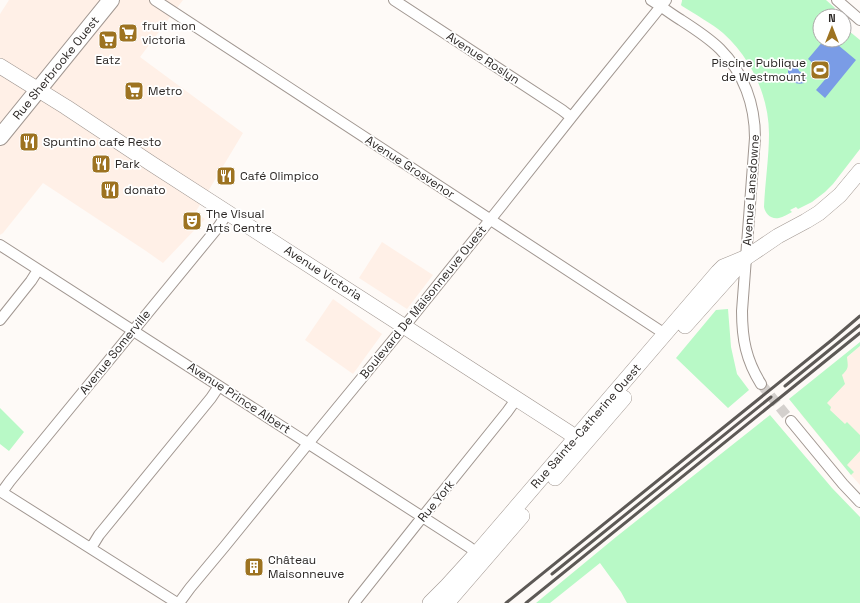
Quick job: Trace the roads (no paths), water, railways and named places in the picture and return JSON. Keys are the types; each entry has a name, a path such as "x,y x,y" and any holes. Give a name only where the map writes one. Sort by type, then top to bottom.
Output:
{"main road":[{"name":"Rue Sherbrooke Ouest","path":"0,137 111,0"},
{"name":"Avenue Victoria","path":"0,66 79,115 152,164 580,440"},
{"name":"Rue Sainte-Catherine Ouest","path":"447,603 718,272 723,268 747,257 778,236 806,221 825,208 846,189 860,171"},
{"name":"Rue Sainte-Catherine Ouest","path":"430,603 691,320 747,257"}],"street":[{"name":"Avenue Grosvenor","path":"155,0 666,334"},
{"name":"Avenue Roslyn","path":"394,0 571,117"},
{"name":"Avenue Lansdowne","path":"651,0 663,3 720,49 738,72 750,98 755,124 755,138 742,311 742,333 750,363 761,384"},
{"path":"837,0 860,20"},
{"name":"Boulevard De Maisonneuve Ouest","path":"178,603 404,326 663,3"},
{"name":"Avenue Somerville","path":"1,492 219,226 228,212"},
{"name":"Avenue Prince Albert","path":"0,245 477,553"},
{"path":"0,320 27,287 38,270"},
{"path":"91,548 99,535 211,398 219,386"},
{"name":"Rue York","path":"354,603 517,398"},
{"path":"791,421 860,502"},
{"path":"1,492 178,603"}],"water":[{"path":"817,48 842,48 856,60 825,98 816,90 828,76 808,59"},
{"path":"791,63 796,64 799,71 805,75 806,79 804,83 796,83 788,75"}],"tunnel":[{"path":"761,384 791,421"}],"railway":[{"path":"506,603 860,316"},
{"path":"785,386 860,325"},
{"path":"526,603 860,333"},
{"path":"552,574 771,397"}],"place":[{"name":"fruit mon victoria","path":"128,33"},
{"name":"Eatz","path":"108,40"},
{"name":"Piscine Publique de Westmount","path":"820,70"},
{"name":"Metro","path":"134,91"},
{"name":"Spuntino cafe Resto","path":"29,142"},
{"name":"Park","path":"101,164"},
{"name":"Café Olimpico","path":"226,176"},
{"name":"donato","path":"110,190"},
{"name":"The Visual Arts Centre","path":"192,221"},
{"name":"Château Maisonneuve","path":"254,567"}]}
